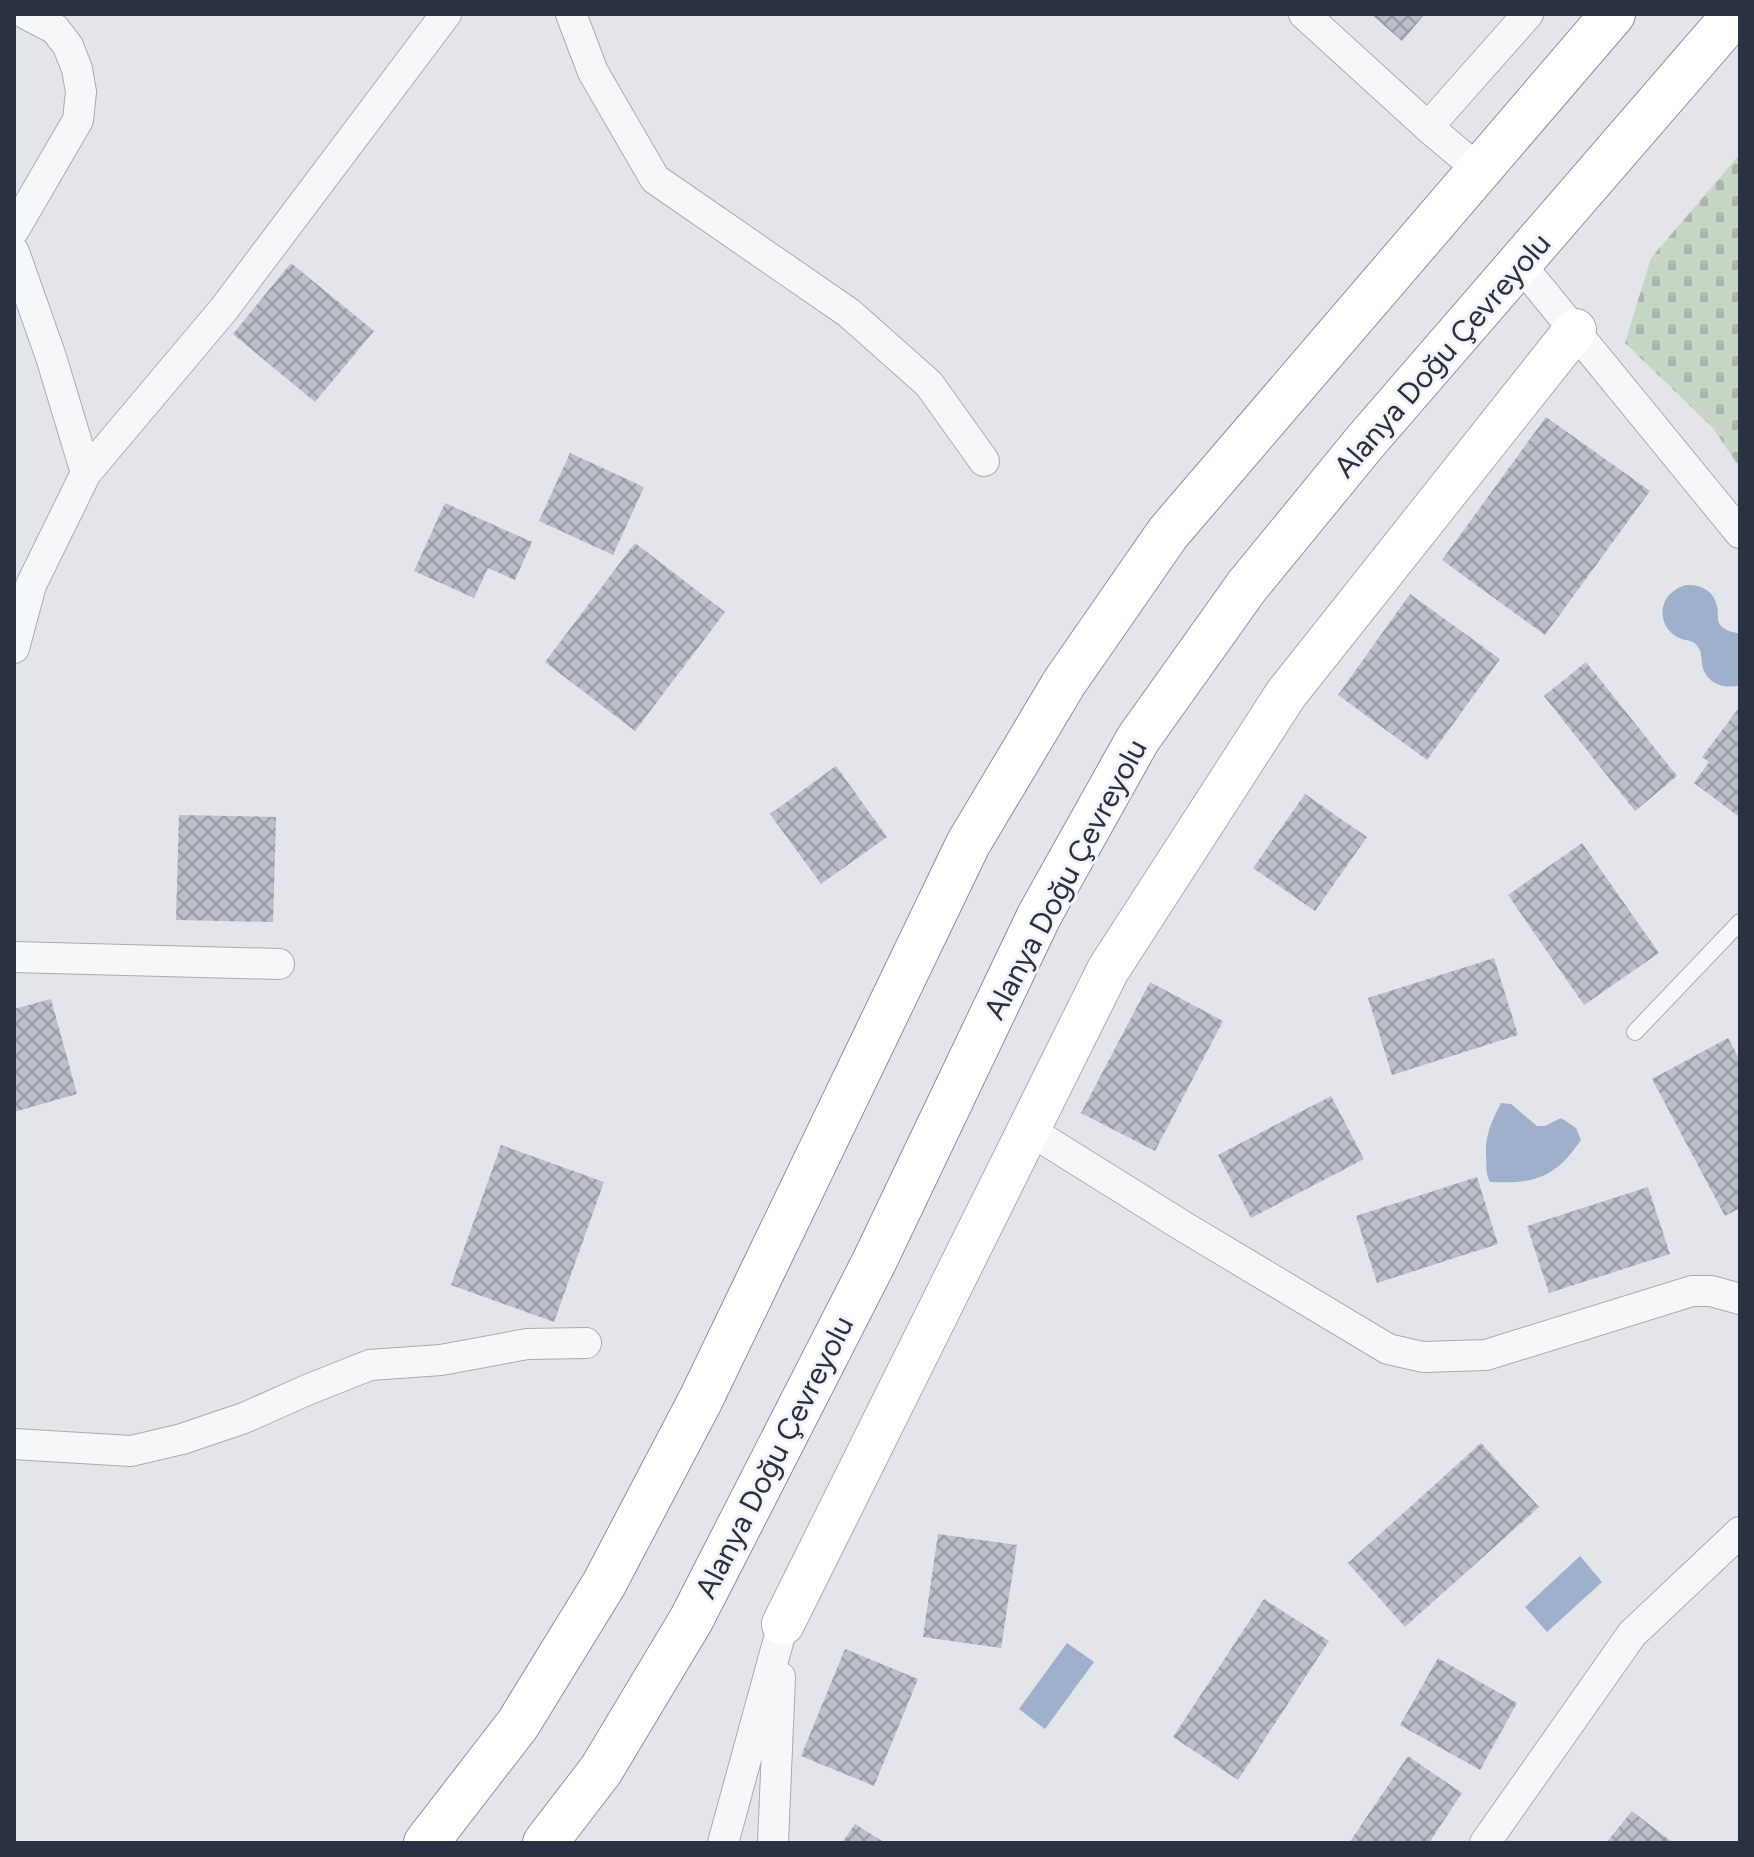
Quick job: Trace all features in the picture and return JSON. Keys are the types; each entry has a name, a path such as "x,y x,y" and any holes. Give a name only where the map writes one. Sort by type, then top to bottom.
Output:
{"highway":[{"path":"426,1843 518,1724 604,1584 701,1399 968,844 1064,683 1168,533 1613,14"},
{"name":"Alanya Doğu Çevreyolu","path":"545,1843 601,1770 691,1620 874,1262 1039,916 1138,739 1247,586 1365,442 1735,14"}],"street":[{"path":"14,230 78,120 81,92 77,69 68,46 55,29 26,14"},
{"path":"14,648 31,585 86,473 224,309 446,14"},
{"path":"571,14 593,72 655,179 849,313 929,384 984,461"},
{"path":"1304,14 1479,170"},
{"path":"1428,127 1528,14"},
{"path":"14,252 51,357 86,473"},
{"path":"1520,264 1740,533"},
{"path":"723,1843 783,1624 1108,970 1286,694 1575,330"},
{"path":"14,957 279,964"},
{"path":"1029,1130 1388,1349 1423,1357 1486,1355 1692,1291 1711,1291 1740,1299"},
{"path":"14,1444 131,1451 182,1439 244,1418 370,1365 441,1360 527,1344 586,1343"},
{"path":"1485,1843 1632,1634 1740,1532"},
{"path":"773,1843 783,1624"}],"lane":[{"path":"1635,1032 1740,922"}],"green space":[{"path":"1740,154 1740,468 1713,428 1625,343 1651,258"}],"water":[{"path":"1686,585 1702,587 1710,592 1721,626 1740,634 1740,685 1722,686 1711,680 1704,671 1696,645 1672,634 1666,625 1663,615 1665,600 1672,592"},
{"path":"1501,1103 1511,1104 1537,1126 1545,1126 1561,1118 1576,1128 1581,1140 1562,1163 1543,1176 1520,1182 1490,1182 1486,1148 1492,1122"},
{"path":"1580,1556 1602,1582 1547,1632 1525,1607"},
{"path":"1067,1643 1094,1662 1045,1729 1019,1709"}],"building":[{"path":"1371,14 1425,14 1402,41"},
{"path":"291,263 374,331 315,402 233,334"},
{"path":"1546,417 1650,491 1545,635 1442,560"},
{"path":"570,453 644,487 613,555 539,521"},
{"path":"445,503 532,542 515,580 488,568 474,598 414,571"},
{"path":"635,543 725,612 635,731 545,662"},
{"path":"1410,594 1500,659 1427,760 1338,695"},
{"path":"1586,662 1677,776 1635,811 1544,696"},
{"path":"1738,709 1738,816 1694,783 1709,762 1702,757"},
{"path":"836,766 887,837 821,884 770,814"},
{"path":"1305,794 1367,837 1315,911 1253,868"},
{"path":"179,815 276,817 273,922 176,920"},
{"path":"1582,843 1659,953 1584,1005 1508,895"},
{"path":"1494,958 1518,1035 1392,1075 1368,998"},
{"path":"1150,982 1223,1021 1155,1151 1081,1113"},
{"path":"51,999 77,1094 14,1112 14,1009"},
{"path":"1728,1038 1740,1060 1740,1208 1725,1216 1652,1079"},
{"path":"1331,1096 1364,1159 1251,1218 1218,1155"},
{"path":"501,1145 604,1182 554,1322 451,1285"},
{"path":"1477,1177 1498,1244 1377,1283 1356,1216"},
{"path":"1648,1187 1670,1254 1549,1293 1527,1226"},
{"path":"1481,1443 1539,1507 1405,1627 1348,1563"},
{"path":"938,1534 1017,1545 1001,1648 923,1637"},
{"path":"1264,1599 1329,1641 1238,1780 1173,1737"},
{"path":"845,1649 918,1679 874,1786 801,1756"},
{"path":"1438,1658 1517,1703 1480,1770 1400,1725"},
{"path":"1408,1756 1462,1793 1429,1843 1349,1843"},
{"path":"1632,1811 1673,1843 1606,1843"},
{"path":"855,1824 885,1843 842,1843"}]}
